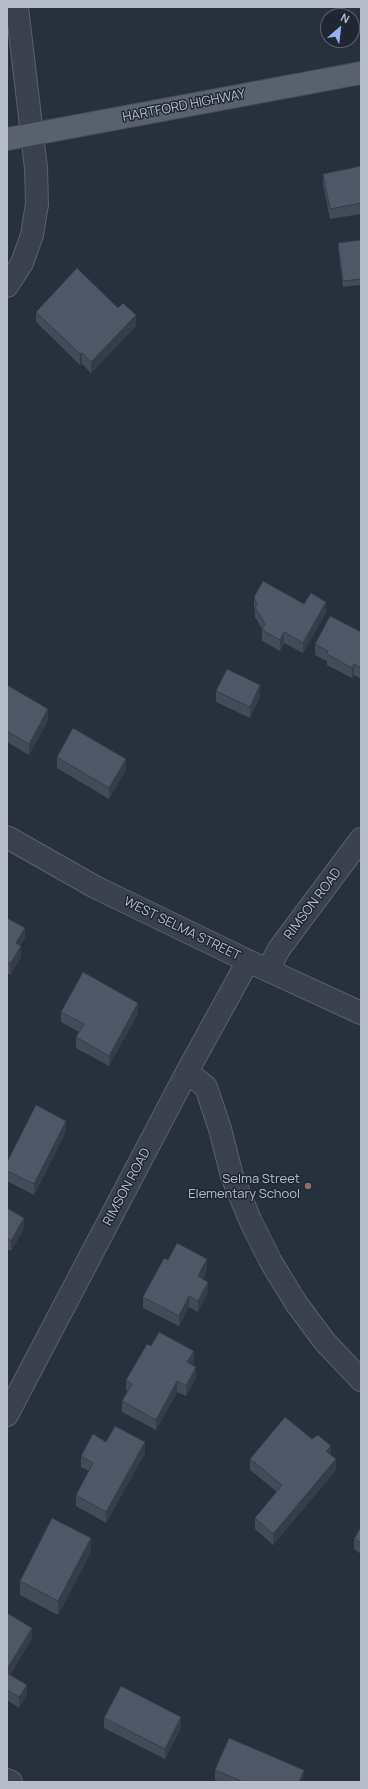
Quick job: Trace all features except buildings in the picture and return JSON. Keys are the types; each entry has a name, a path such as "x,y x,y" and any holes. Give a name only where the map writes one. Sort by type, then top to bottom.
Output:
{"main road":[{"name":"HARTFORD HIGHWAY","path":"7,139 361,73"}],"street":[{"path":"7,286 22,263 32,235 37,204 36,168 17,7"},
{"name":"WEST SELMA STREET","path":"7,837 95,886 248,961 361,1013"},
{"name":"RIMSON ROAD","path":"268,970 278,949 361,839"},
{"name":"RIMSON ROAD","path":"7,1414 187,1072 248,961"},
{"path":"187,1072 206,1087 220,1129 232,1176 251,1222 271,1262 296,1303 325,1342 361,1380"},
{"path":"7,1780 11,1782"}],"place":[{"name":"Selma Street Elementary School","path":"308,1186"}]}
